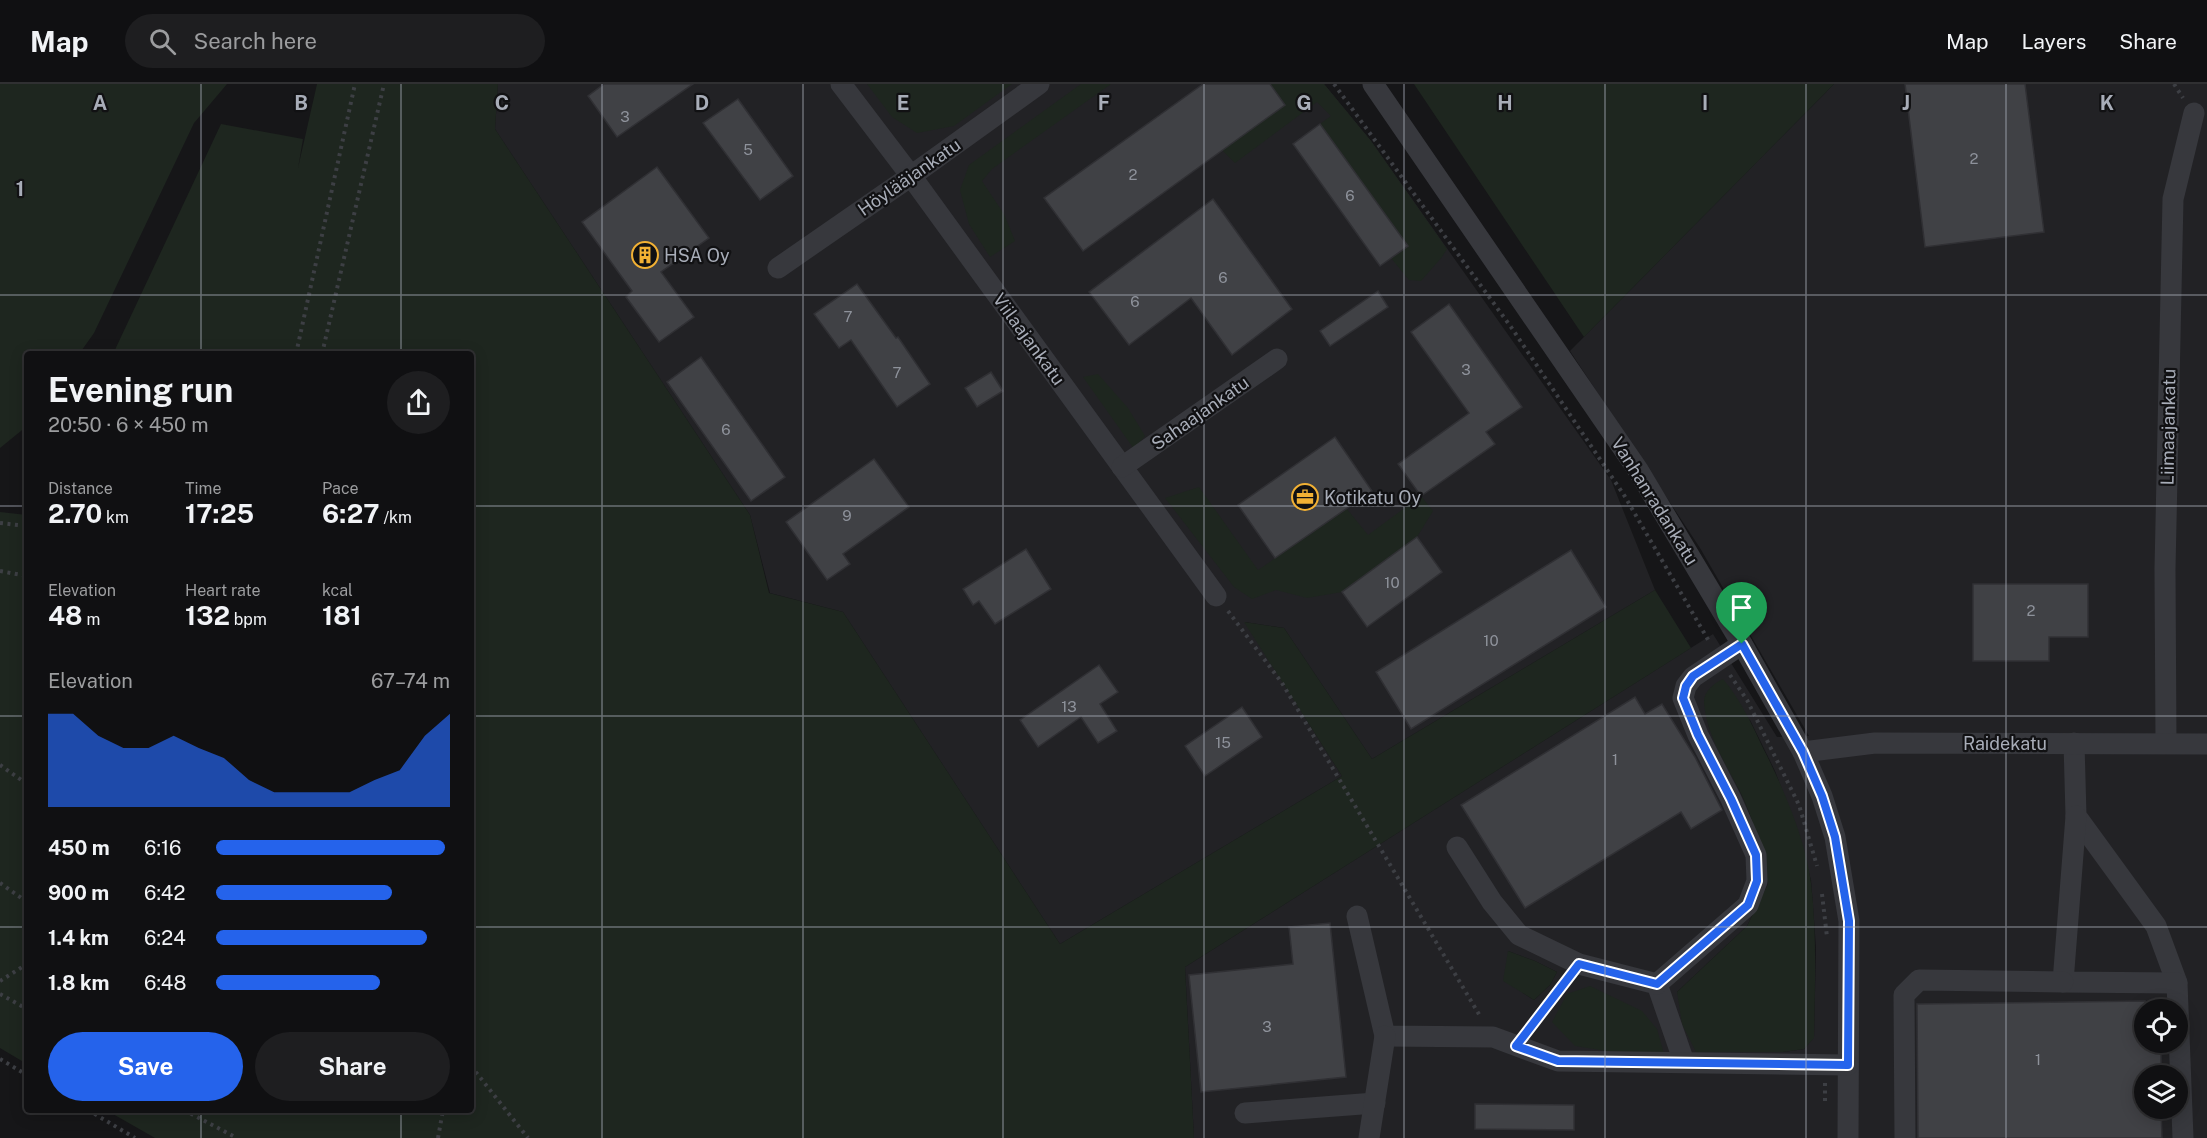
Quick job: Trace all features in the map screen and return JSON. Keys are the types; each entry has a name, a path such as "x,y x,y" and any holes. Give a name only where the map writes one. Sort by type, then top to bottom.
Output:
{"street":[{"name":"Viilaajankatu","path":"842,84 1216,596"},
{"name":"Höylääjankatu","path":"778,268 1039,84"},
{"name":"Vanhanradankatu","path":"1373,84 1638,470 1742,644 1803,752 1822,796 1835,837 1849,921 1848,1138"},
{"name":"Liimaajankatu","path":"2166,743 2165,569 2173,199 2194,113"},
{"name":"Sahaajankatu","path":"1122,467 1277,359"},
{"path":"1657,984 1748,905 1757,881 1756,855 1731,799 1698,735 1683,698 1686,686 1693,676 1742,644"},
{"name":"Raidekatu","path":"1803,752 1875,742 2207,744"},
{"path":"2063,982 2076,816 2074,743"},
{"path":"2076,816 2156,926 2177,982 2183,1138"},
{"path":"1457,847 1492,902 1519,935 1579,964 1657,984"},
{"path":"1357,916 1385,1036 1369,1138"},
{"path":"1905,1138 1904,995 1919,980 2177,982"},
{"path":"1657,984 1684,1062"},
{"path":"1385,1036 1493,1037 1558,1061 1848,1065"},
{"path":"1245,1113 1375,1103"}],"path":[{"path":"297,351 355,84"},
{"path":"323,351 384,84"},
{"path":"1334,84 1511,327 1618,485 1719,659 1747,700 1799,805 1819,874"},
{"path":"0,523 24,526"},
{"path":"0,571 24,575"},
{"path":"1216,596 1282,683 1493,1037"},
{"path":"0,765 24,782"},
{"path":"0,883 24,900"},
{"path":"1820,884 1827,945"},
{"path":"1516,1046 1579,964"},
{"path":"0,981 24,966"},
{"path":"0,994 24,1008"},
{"path":"0,1059 24,1073"},
{"path":"1825,1064 1825,1106"},
{"path":"475,1073 528,1138"},
{"path":"92,1113 135,1138"},
{"path":"190,1113 237,1138"},
{"path":"438,1138 442,1113"}],"shaded area":[{"path":"0,84 227,84 194,123 94,333 81,351 24,351 24,428 0,448"},
{"path":"317,84 498,84 495,129 750,515 769,593 843,612 1060,944 1342,776 1244,622 1284,628 1372,759 1655,590 1691,648 1185,967 1194,1138 155,1138 111,1113 474,1113 474,351 114,351 221,124 303,139 298,168"},
{"path":"498,84 1324,84 1371,141 1611,480 1655,590 1372,759 1284,628 1245,622 1342,776 1060,944 843,612 770,593 750,515 495,129"},
{"path":"867,84 1012,84 954,126 917,133 892,117"},
{"path":"1081,84 1111,84 992,169 982,181 1004,214 1015,241 990,257 969,224 960,190 969,165"},
{"path":"1270,84 1324,84 1371,141 1447,249 1421,281 1409,280 1391,258 1408,246 1320,124 1331,116 1317,102 1235,163 1222,150 1285,105"},
{"path":"1414,84 1834,84 1584,337"},
{"path":"1834,84 2207,84 2207,1138 1194,1138 1185,967 1713,634 1777,737 1809,736 1700,548 1570,351","holes":["1704,700 1750,720 1775,771 1798,832 1811,880 1816,947 1814,1037 1804,1049 1783,1052 1697,1052 1677,992 1747,926 1768,884 1755,829 1745,802 1709,727","1508,951 1557,972 1550,985 1534,1000 1523,993"]},
{"path":"1098,374 1128,408 1145,436 1134,449 1083,377"},
{"path":"1199,487 1258,570 1347,509 1368,535 1421,496 1433,511 1417,537 1342,592 1307,598 1276,590 1252,599 1234,587 1165,498"},
{"path":"0,512 24,515 24,1062 0,1048"},
{"path":"1723,679 1746,713 1779,780 1799,832 1808,867 1815,941 1814,1038 1804,1049 1783,1052 1696,1052 1682,1024 1677,992 1747,926 1768,884 1752,820 1714,740 1706,715 1704,702 1706,694 1713,685"},
{"path":"1508,951 1557,972 1550,985 1534,1000 1503,981"},
{"path":"1590,986 1642,1011 1657,1029 1664,1054 1607,1051 1575,1046 1552,1022 1567,994"}],"building":[{"path":"604,84 693,84 617,137 588,96"},
{"path":"1203,84 1270,84 1285,105 1083,251 1044,198"},
{"path":"1905,84 2025,84 2044,232 1925,247"},
{"path":"738,99 793,176 760,200 703,123"},
{"path":"1320,124 1408,246 1380,266 1293,144"},
{"name":"HSA Oy","path":"657,167 709,238 661,272 694,317 659,342 626,297 632,291 582,222"},
{"path":"1213,199 1292,309 1232,355 1191,298 1129,345 1089,292"},
{"path":"857,284 896,338 898,337 930,384 897,407 851,340 839,348 814,314"},
{"path":"1378,291 1388,307 1330,346 1320,331"},
{"path":"1449,304 1522,407 1486,432 1495,444 1421,496 1398,464 1469,413 1411,332"},
{"path":"701,357 785,477 751,501 667,382"},
{"path":"991,372 1003,391 977,407 965,388"},
{"path":"1335,437 1372,491 1275,558 1238,505"},
{"path":"874,459 909,507 843,554 850,564 827,580 786,522"},
{"path":"1417,537 1442,572 1367,627 1342,592"},
{"path":"1026,549 1051,589 995,624 979,601 973,605 963,589"},
{"path":"1571,550 1606,607 1411,729 1376,672"},
{"path":"1973,584 2088,584 2088,637 2049,637 2049,661 1973,661"},
{"path":"1099,665 1118,692 1100,704 1117,731 1098,743 1081,717 1038,747 1020,720"},
{"path":"1635,697 1645,714 1662,704 1695,757 1722,810 1691,829 1681,812 1525,908 1461,805"},
{"path":"1242,707 1262,737 1205,776 1185,746"},
{"path":"1330,923 1346,1077 1201,1092 1189,975 1293,964 1289,927"},
{"path":"2134,1001 2134,1053 2161,1053 2161,1065 2134,1065 2134,1119 2161,1119 2162,1138 1918,1138 1917,1004"},
{"path":"1475,1104 1574,1105 1574,1130 1475,1129"}],"place":[{"name":"HSA Oy","path":"645,255"},
{"name":"Kotikatu Oy","path":"1305,497"}],"route":[{"path":"1742,644 1803,752 1822,796 1835,837 1849,921 1848,1065 1558,1061 1516,1046 1579,964 1657,984 1748,905 1757,881 1756,855 1731,799 1698,735 1683,698 1686,686 1693,676 1742,644"}]}
